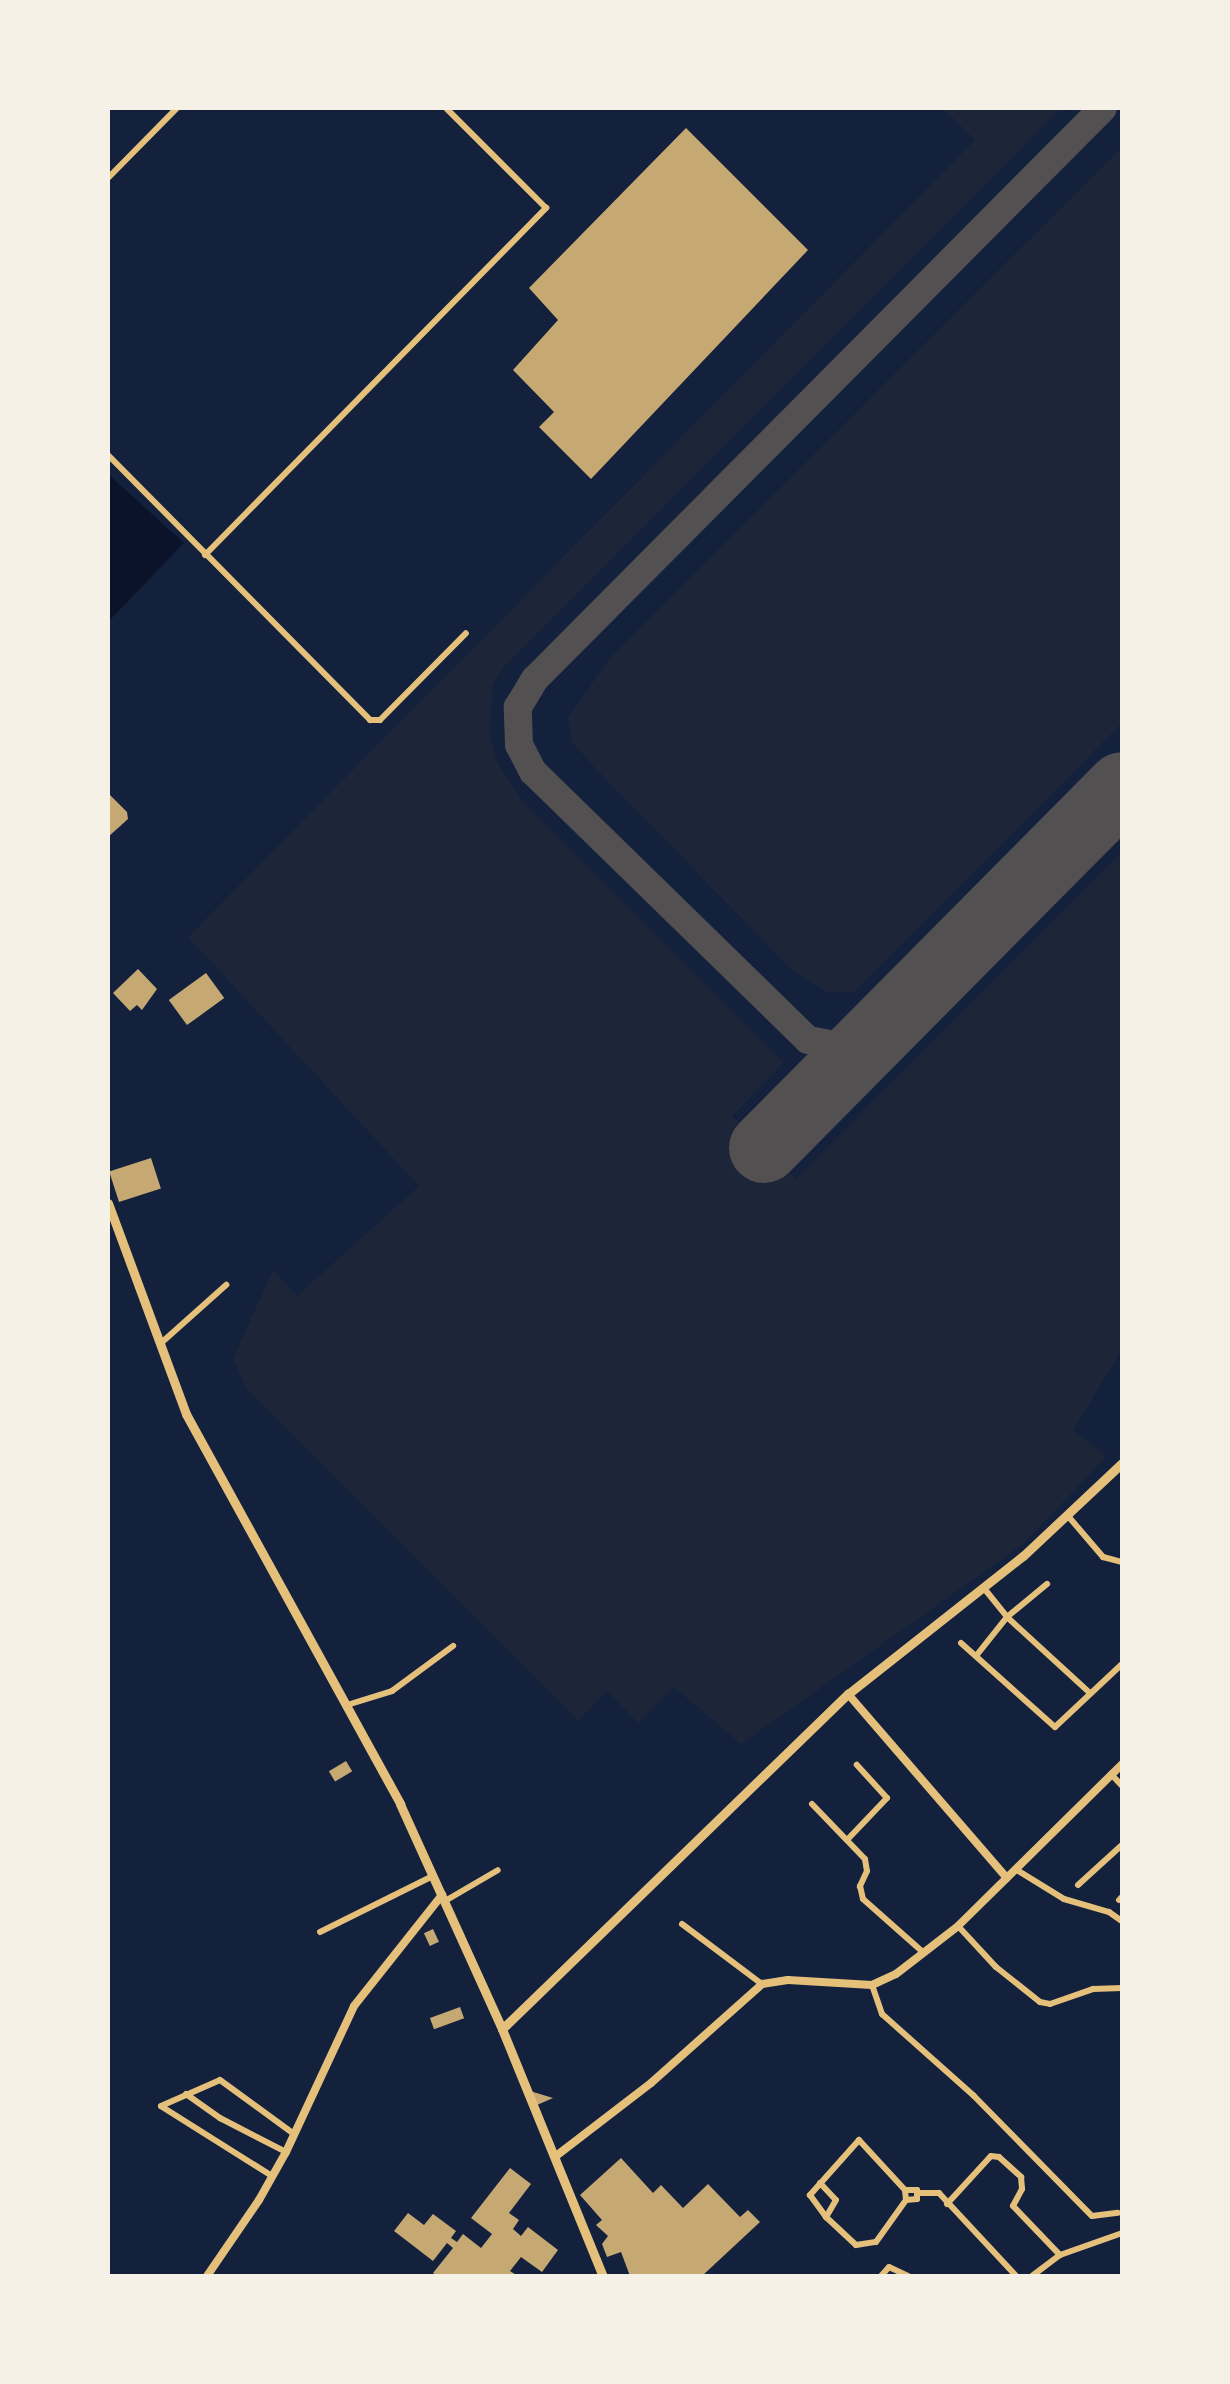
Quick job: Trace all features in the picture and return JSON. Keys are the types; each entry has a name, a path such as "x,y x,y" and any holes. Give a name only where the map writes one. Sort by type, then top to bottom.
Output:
{"main road":[{"path":"108,1203 159,1344 220,1484 347,1705 444,1898 556,2156 603,2276"},
{"path":"502,2029 848,1694 1068,1516 1122,1463"}],"street":[{"path":"108,178 177,108"},
{"path":"206,555 546,208 446,108"},
{"path":"108,455 374,722 466,632"},
{"path":"159,1344 226,1285"},
{"path":"1068,1516 1103,1556 1122,1562"},
{"path":"976,1656 1007,1617 1047,1584"},
{"path":"983,1587 1007,1617 1090,1693"},
{"path":"961,1643 1050,1725 1060,1726 1122,1664"},
{"path":"347,1705 392,1691 453,1646"},
{"path":"848,1694 1008,1878"},
{"path":"556,2156 651,2083 762,1984 788,1980 872,1984 924,1953 958,1926 1122,1764"},
{"path":"847,1840 887,1798 857,1765"},
{"path":"1111,1774 1122,1786"},
{"path":"812,1804 866,1861 860,1886 863,1899 924,1953"},
{"path":"1078,1884 1122,1845"},
{"path":"207,2276 286,2152 354,2006 444,1898 498,1870"},
{"path":"1016,1870 1064,1899 1109,1912 1122,1921"},
{"path":"320,1932 433,1876"},
{"path":"682,1924 762,1984"},
{"path":"958,1926 996,1967 1040,2002 1050,2004 1093,1990 1122,1988"},
{"path":"872,1984 882,2014 974,2096 1092,2216 1118,2213"},
{"path":"272,2176 162,2110 186,2094 220,2080 294,2134"},
{"path":"186,2094 286,2152"},
{"path":"859,2140 905,2190 906,2200 876,2242 856,2245 826,2217 810,2195 820,2183 859,2140"},
{"path":"947,2204 991,2156 999,2156 1021,2177 1022,2190 1013,2206 1060,2255"},
{"path":"820,2183 836,2200 826,2217"},
{"path":"905,2190 939,2193 1016,2276"},
{"path":"906,2200 912,2202 919,2193"},
{"path":"1032,2276 1060,2255 1122,2233"},
{"path":"880,2276 889,2267 908,2276"}],"shaded area":[{"path":"943,108 1061,108 503,668 493,685 489,730 497,762 522,801 784,1063 732,1116 796,1179 1122,852 1122,1349 1073,1431 1107,1456 1022,1545 741,1744 674,1687 638,1723 607,1691 578,1721 247,1390 233,1359 273,1270 297,1296 419,1186 188,937 975,140"},
{"path":"1122,147 1122,723 855,992 829,993 794,972 595,768 572,742 568,718 609,659"},
{"path":"108,474 184,543 108,622"}],"building":[{"path":"686,128 808,250 591,479 539,427 554,412 513,370 558,320 529,288"},
{"path":"108,793 127,812 128,819 108,837"},
{"path":"138,969 157,989 142,1010 137,1005 130,1011 113,993"},
{"path":"206,973 224,998 187,1025 169,1000"},
{"path":"151,1158 161,1188 119,1202 109,1172"},
{"path":"346,1761 352,1771 335,1782 329,1771"},
{"path":"433,1929 439,1942 430,1946 424,1933"},
{"path":"460,2007 464,2018 434,2029 430,2018"},
{"path":"530,2091 553,2098 537,2105"},
{"path":"621,2158 653,2193 661,2185 683,2208 708,2184 740,2217 748,2210 760,2222 702,2276 630,2276 621,2252 607,2257 602,2244 608,2236 596,2225 602,2220 580,2195"},
{"path":"510,2168 531,2184 509,2213 519,2220 513,2229 521,2236 528,2227 558,2250 542,2272 521,2257 510,2271 518,2276 437,2276 433,2273 453,2248 447,2243 433,2261 394,2231 408,2213 424,2225 433,2214 456,2231 451,2238 457,2242 463,2234 481,2248 492,2234 471,2218"}],"taxiway":[{"path":"869,1043 845,1047 808,1040 533,772 519,745 518,707 535,679 1103,108"}],"runway":[{"path":"764,1148 1122,787"}]}
